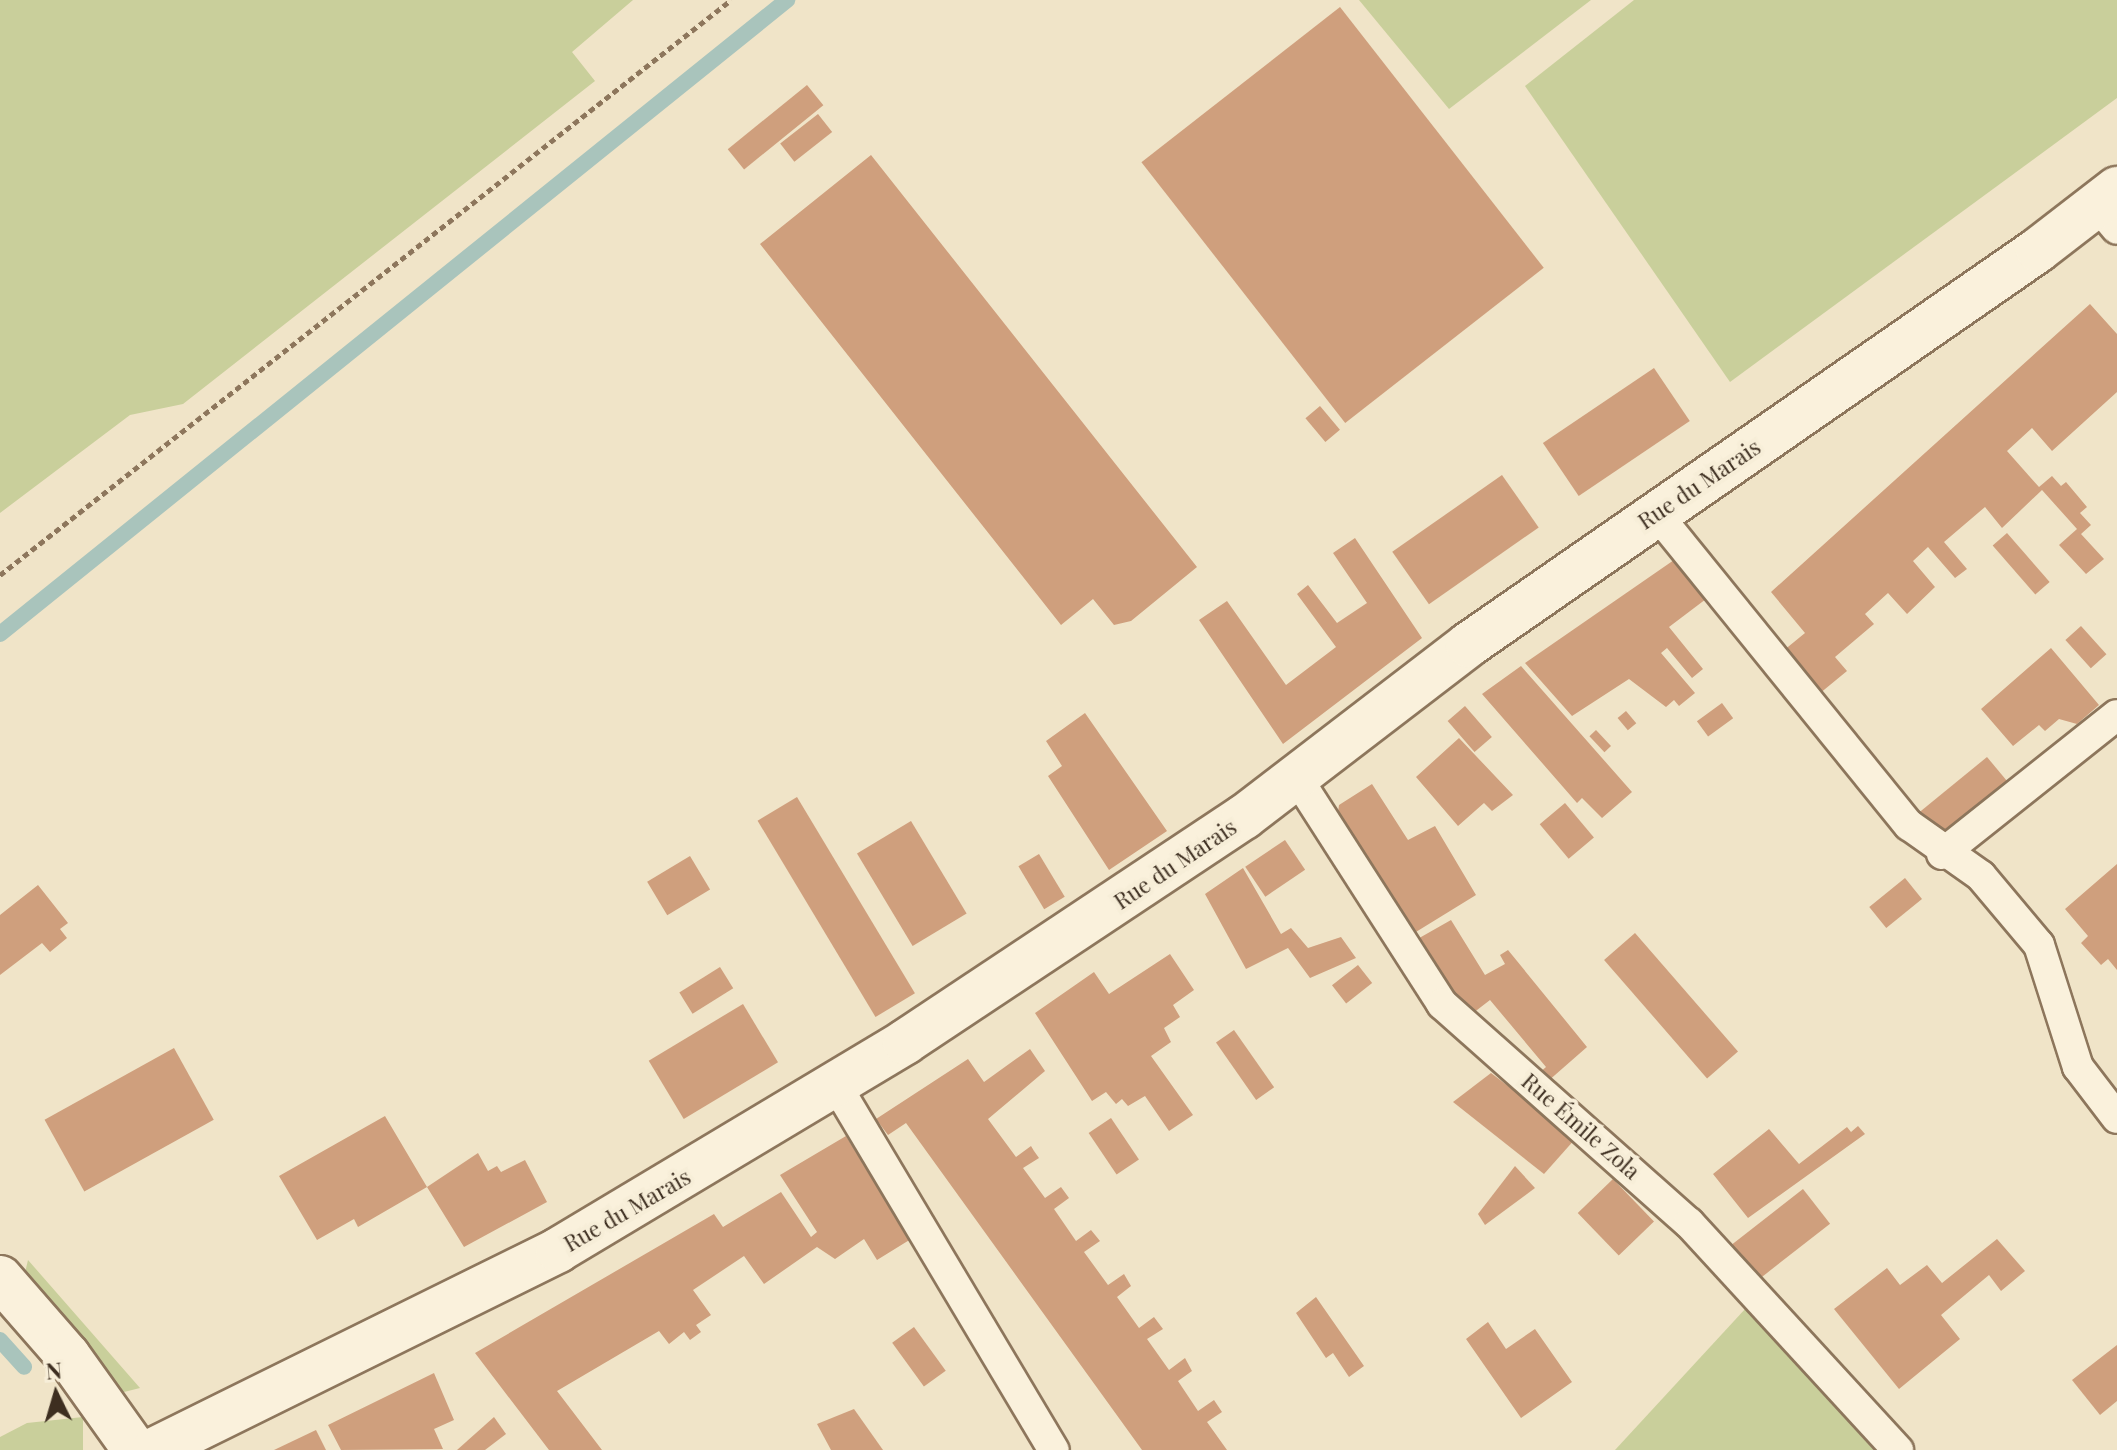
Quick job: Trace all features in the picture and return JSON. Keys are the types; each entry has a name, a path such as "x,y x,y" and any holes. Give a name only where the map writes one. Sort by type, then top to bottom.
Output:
{"street":[{"name":"Rue du Marais","path":"153,1447 521,1270 836,1085 1297,778 1468,645 1656,513 2110,207"},
{"path":"0,1278 153,1447"}],"lane":[{"path":"1656,513 1909,825 1942,854 1995,889 2039,945 2078,1067 2117,1118"},
{"path":"1942,854 2117,715"},
{"name":"Rue Émile Zola","path":"1297,778 1442,1004 1689,1223 1898,1450"},
{"path":"836,1085 1054,1450"}],"path":[{"path":"0,575 731,0"}],"green space":[{"path":"0,0 633,0 572,52 595,81 183,404 130,415 0,513"},
{"path":"1359,0 1591,0 1449,109"},
{"path":"1634,0 2117,0 2117,98 1730,382 1525,86"},
{"path":"28,1260 140,1388 120,1393 24,1277"},
{"path":"1746,1308 1874,1450 1615,1450"},
{"path":"83,1417 83,1450 0,1450 0,1437 27,1423"}],"building":[{"path":"1340,7 1544,268 1345,423 1141,162"},
{"path":"807,85 823,105 744,169 728,149"},
{"path":"818,114 832,132 794,162 780,144"},
{"path":"871,155 1197,567 1131,621 1114,625 1093,599 1061,625 760,244"},
{"path":"2090,304 2117,334 2117,392 2052,451 2032,428 2007,451 2039,487 2052,476 2061,486 2066,482 2087,507 2080,513 2091,525 2081,534 2104,559 2086,574 2059,545 2077,529 2042,490 2002,528 1985,507 1944,542 1967,569 1955,578 1928,547 1913,561 1935,587 1907,614 1888,593 1865,614 1874,624 1835,657 1847,671 1819,694 1783,651 1805,633 1771,592"},
{"path":"1654,368 1690,421 1579,496 1543,443"},
{"path":"1320,406 1340,430 1325,442 1305,418"},
{"path":"1502,475 1539,527 1429,604 1392,552"},
{"path":"2007,533 2050,582 2035,595 1993,545"},
{"path":"1355,538 1422,638 1283,744 1199,620 1227,601 1286,685 1336,647 1297,594 1308,585 1337,623 1367,603 1333,553"},
{"path":"1674,560 1706,599 1669,627 1703,669 1692,678 1667,648 1661,653 1695,693 1679,706 1674,700 1666,707 1629,679 1572,716 1525,663"},
{"path":"2081,626 2106,654 2091,668 2065,640"},
{"path":"2051,648 2099,705 2077,724 2059,719 2045,731 2039,725 2013,746 1981,709"},
{"path":"1521,666 1632,792 1602,818 1582,798 1577,803 1482,694"},
{"path":"1722,703 1733,718 1708,737 1697,721"},
{"path":"1465,706 1492,737 1475,752 1448,721"},
{"path":"1626,711 1636,723 1628,730 1618,718"},
{"path":"1085,713 1167,831 1109,870 1048,776 1062,766 1046,741"},
{"path":"1596,730 1611,746 1604,752 1589,736"},
{"path":"1459,738 1513,795 1492,811 1484,803 1458,826 1416,777"},
{"path":"1987,757 2007,781 1947,830 1924,824 1916,815"},
{"path":"1372,784 1408,840 1435,826 1476,895 1411,935 1337,819 1339,805"},
{"path":"797,797 915,993 876,1017 758,821"},
{"path":"1565,803 1594,837 1569,859 1540,824"},
{"path":"911,821 967,914 913,946 857,853"},
{"path":"1285,840 1305,870 1265,897 1245,867"},
{"path":"1039,854 1065,897 1044,909 1018,866"},
{"path":"690,856 710,889 667,915 647,882"},
{"path":"2117,864 2117,970 2108,959 2101,965 2081,943 2088,936 2065,909"},
{"path":"1243,868 1281,934 1291,928 1308,948 1341,937 1356,958 1310,978 1288,948 1246,969 1205,894"},
{"path":"1905,878 1922,899 1886,928 1869,907"},
{"path":"38,885 68,923 60,929 67,938 50,952 42,943 0,975 0,915"},
{"path":"1451,920 1485,975 1505,964 1500,955 1508,950 1587,1047 1547,1082 1538,1074 1546,1067 1490,1000 1468,1017 1414,941"},
{"path":"1635,933 1738,1051 1707,1078 1604,960"},
{"path":"1170,954 1194,990 1173,1005 1180,1017 1164,1028 1171,1042 1151,1056 1193,1115 1169,1131 1145,1096 1128,1106 1122,1099 1116,1104 1106,1092 1092,1101 1035,1013 1094,972 1109,994"},
{"path":"1358,965 1372,983 1346,1003 1332,985"},
{"path":"720,967 733,988 693,1014 679,992"},
{"path":"743,1004 778,1062 684,1119 649,1061"},
{"path":"1234,1030 1274,1087 1256,1100 1216,1043"},
{"path":"174,1048 214,1120 84,1191 45,1120"},
{"path":"1030,1049 1045,1071 988,1119 1016,1157 1031,1146 1039,1158 1023,1168 1045,1198 1061,1187 1069,1198 1054,1209 1076,1241 1091,1230 1100,1241 1084,1252 1108,1285 1124,1274 1131,1286 1117,1297 1139,1328 1154,1317 1163,1329 1147,1339 1169,1370 1185,1358 1192,1371 1178,1381 1198,1411 1214,1400 1222,1412 1207,1422 1227,1450 1142,1450 906,1123 888,1135 876,1119 968,1059 984,1082"},
{"path":"1491,1073 1576,1138 1544,1174 1453,1102"},
{"path":"385,1116 427,1187 358,1227 354,1219 317,1240 279,1176"},
{"path":"1111,1118 1139,1159 1117,1175 1089,1133"},
{"path":"1858,1126 1865,1134 1748,1218 1713,1174 1769,1129 1799,1164 1847,1127 1851,1132"},
{"path":"846,1136 911,1239 877,1260 864,1239 835,1259 817,1247 764,1284 744,1256 693,1290 711,1315 696,1325 701,1332 690,1340 684,1332 669,1344 659,1331 557,1391 602,1450 549,1450 475,1353 714,1214 723,1227 781,1192 811,1237 817,1232 780,1175"},
{"path":"478,1153 488,1171 497,1166 501,1172 525,1160 547,1202 464,1247 427,1187"},
{"path":"1515,1166 1535,1188 1485,1225 1478,1214"},
{"path":"1613,1179 1654,1221 1619,1255 1578,1213"},
{"path":"1803,1189 1830,1224 1757,1281 1730,1246"},
{"path":"1997,1239 2025,1271 2001,1291 1989,1275 1941,1315 1960,1339 1899,1389 1834,1309 1887,1268 1900,1285 1927,1265 1942,1283"},
{"path":"1316,1297 1364,1366 1349,1377 1333,1353 1326,1358 1296,1313"},
{"path":"1488,1322 1506,1349 1535,1329 1572,1382 1521,1418 1466,1339"},
{"path":"914,1327 946,1371 924,1387 892,1343"},
{"path":"2117,1345 2117,1401 2100,1415 2072,1380"},
{"path":"434,1373 454,1420 434,1429 443,1449 341,1450 328,1425"},
{"path":"854,1409 883,1450 831,1450 817,1424"},
{"path":"494,1417 506,1434 485,1450 457,1450"},
{"path":"316,1430 326,1450 274,1450"}],"waterway":[{"path":"0,634 787,0"},
{"path":"0,1340 24,1367"}]}
